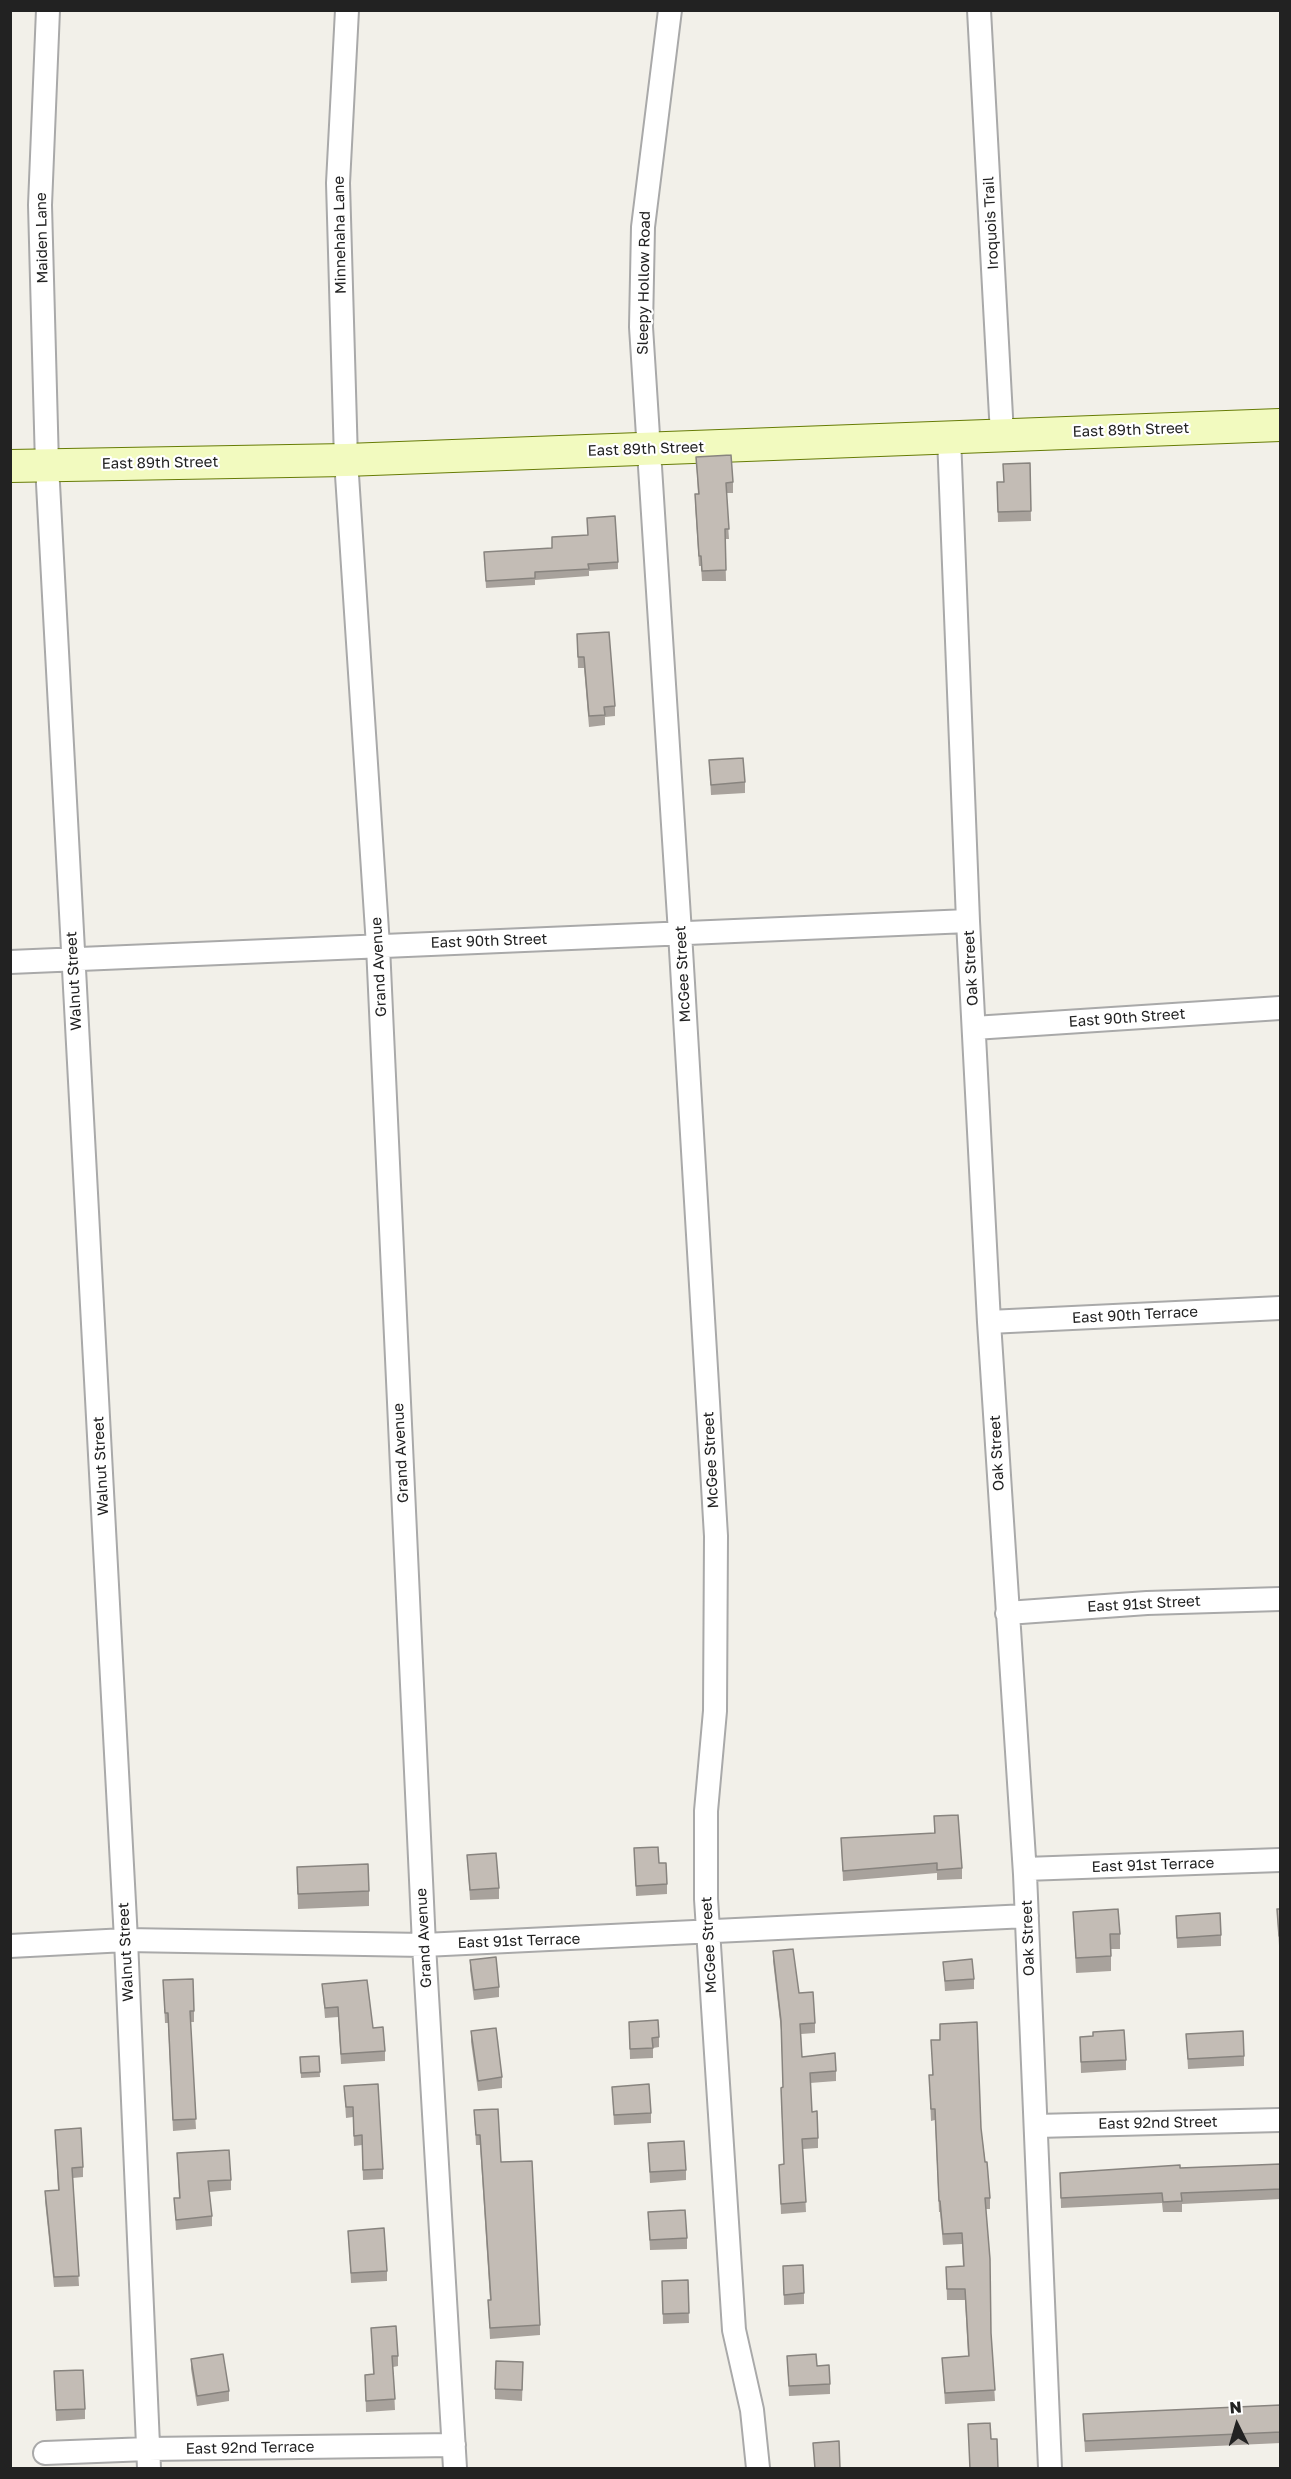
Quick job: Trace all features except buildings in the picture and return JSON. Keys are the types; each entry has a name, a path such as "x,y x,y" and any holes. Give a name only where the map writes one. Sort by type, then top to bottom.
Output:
{"street":[{"name":"Maiden Lane","path":"47,465 40,205 48,10"},
{"name":"Minnehaha Lane","path":"346,460 338,183 347,10"},
{"name":"Sleepy Hollow Road","path":"648,449 641,327 643,227 670,10"},
{"name":"Iroquois Trail","path":"980,10 1002,435"},
{"name":"East 89th Street","path":"10,466 346,460 1281,425"},
{"name":"Oak Street","path":"949,437 968,921 989,1322 1025,1869 1050,2469"},
{"name":"McGee Street","path":"648,449 716,1536 715,1711 706,1811 708,1932 734,2330 752,2410 758,2469"},
{"name":"Grand Avenue","path":"346,460 378,946 424,1945 455,2469"},
{"name":"Walnut Street","path":"47,465 126,1940 148,2459"},
{"name":"East 90th Street","path":"10,962 968,921"},
{"name":"East 90th Street","path":"974,1028 1281,1008"},
{"name":"East 90th Terrace","path":"989,1322 1281,1308"},
{"name":"East 91st Street","path":"1007,1613 1147,1603 1281,1599"},
{"name":"East 91st Terrace","path":"1025,1869 1281,1860"},
{"name":"East 91st Terrace","path":"10,1946 126,1940 424,1945 1027,1916"},
{"name":"East 92nd Street","path":"1035,2126 1281,2120"},
{"name":"East 92nd Terrace","path":"45,2453 148,2459 454,2445"}]}
